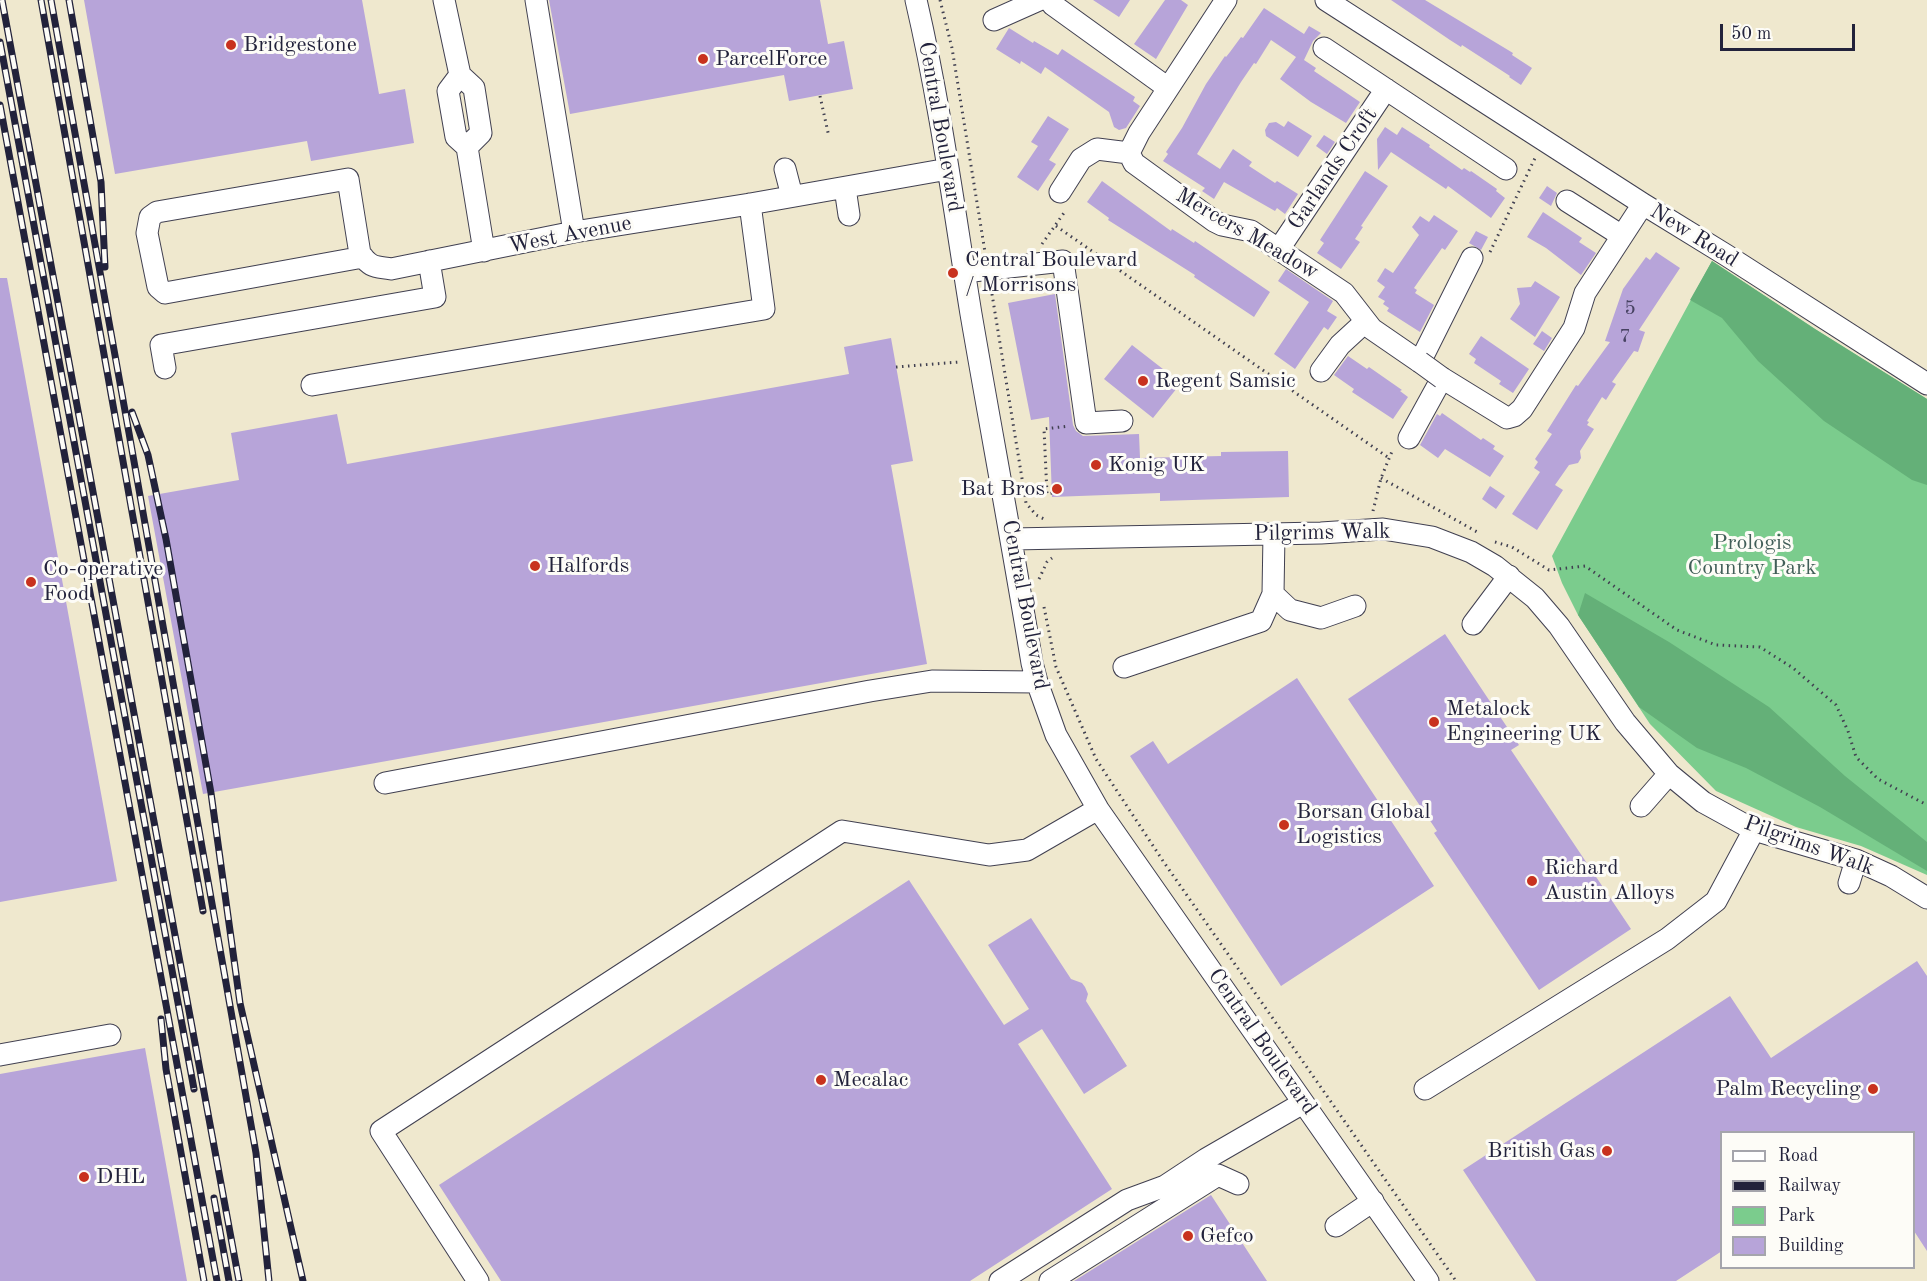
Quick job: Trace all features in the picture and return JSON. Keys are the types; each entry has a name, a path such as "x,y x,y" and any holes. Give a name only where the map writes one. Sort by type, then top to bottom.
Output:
{"street":[{"path":"444,0 460,75 448,91 456,137 467,147 484,251"},
{"path":"536,0 574,232"},
{"name":"Central Boulevard","path":"915,0 928,50 979,360 1037,682 1056,735 1098,809 1428,1281"},
{"path":"994,20 1039,0"},
{"path":"1049,0 1168,88"},
{"path":"1064,200 1082,159 1097,149 1129,153 1168,88 1226,0"},
{"name":"New Road","path":"1326,0 1927,384"},
{"name":"Garlands Croft","path":"1324,48 1506,169"},
{"name":"Garlands Croft","path":"1279,249 1386,89"},
{"name":"Mercers Meadow","path":"1129,153 1134,164 1214,221 1251,231 1344,293 1352,300 1372,329 1442,378 1507,418 1514,416 1522,409 1574,328 1585,292 1643,204"},
{"path":"785,169 792,196"},
{"name":"West Avenue","path":"363,257 370,266 391,269 574,232 948,169"},
{"path":"348,179 360,254 363,257 165,294 158,287 147,233 150,217 157,212 348,179"},
{"path":"845,188 849,215"},
{"path":"1567,201 1622,236"},
{"path":"312,385 764,309 750,204"},
{"path":"1420,362 1472,258"},
{"path":"165,368 161,345 435,297 429,261"},
{"path":"963,263 1063,261 1086,423 1122,421"},
{"path":"1321,371 1340,345 1365,322"},
{"path":"1409,438 1442,378"},
{"name":"Pilgrims Walk","path":"1012,540 1383,529 1432,537 1471,552 1509,576 1535,598 1559,626 1626,722 1669,774 1702,802 1754,830 1856,860 1891,876 1927,898"},
{"path":"1124,667 1261,621 1273,594 1274,534"},
{"path":"1473,624 1509,576"},
{"path":"1273,594 1290,610 1321,618 1355,606"},
{"path":"385,783 932,681 1037,682"},
{"path":"1641,806 1669,774"},
{"path":"478,1281 381,1131 842,831 989,855 1027,850 1098,809"},
{"path":"1425,1089 1667,939 1716,901 1754,830"},
{"path":"1849,884 1856,860"},
{"path":"0,1055 110,1035"},
{"path":"1000,1281 1127,1200 1165,1186 1206,1159 1304,1103"},
{"path":"1050,1281 1218,1175 1238,1184"},
{"path":"1336,1226 1373,1202"}],"path":[{"path":"820,96 829,137"},
{"path":"1037,249 1056,226 1064,200"},
{"path":"1056,226 1389,458"},
{"path":"963,263 992,254"},
{"path":"896,367 979,360"},
{"path":"1052,494 1047,494 1044,429 1086,423"},
{"path":"1381,478 1485,536"},
{"path":"1495,542 1512,547 1549,570 1585,566 1677,630 1716,645 1760,647 1793,668 1836,705 1848,731 1856,757 1878,779 1927,805"}],"green space":[{"name":"Prologis Country Park","path":"1712,261 1927,399 1927,875 1861,846 1796,827 1716,791 1650,724 1578,615 1552,556"},
{"path":"1712,261 1927,399 1927,485 1912,480 1824,421 1758,361 1722,318 1690,300"},
{"path":"1585,593 1669,642 1769,707 1845,776 1927,842 1927,871 1820,807 1746,768 1697,748 1639,707 1578,615"}],"building":[{"name":"Bridgestone","path":"84,0 362,0 379,94 405,89 414,143 311,161 307,141 115,174"},
{"name":"ParcelForce","path":"549,0 820,0 828,44 844,41 853,89 789,101 784,75 570,114"},
{"path":"1093,0 1130,0 1119,17"},
{"path":"1165,0 1181,0 1188,5 1156,59 1134,44"},
{"path":"1391,0 1425,0 1513,53 1512,55 1532,68 1521,85"},
{"path":"1264,8 1304,34 1309,26 1321,33 1313,41 1304,60 1316,68 1314,71 1360,102 1346,123 1311,102 1280,79 1296,57 1271,40 1241,82 1197,154 1220,169 1233,149 1252,162 1249,166 1275,183 1277,181 1298,194 1285,214 1277,208 1275,211 1224,182 1214,199 1202,191 1205,188 1163,161 1206,84 1225,56 1241,37 1243,38"},
{"path":"1009,28 1058,55 1062,49 1135,97 1133,101 1140,106 1126,128 1119,130 1114,127 1109,112 1045,67 1041,74 996,49"},
{"path":"1048,116 1069,129 1049,160 1056,164 1038,191 1017,177 1038,146 1031,142"},
{"path":"1288,121 1312,136 1298,157 1266,136 1265,130 1269,123 1276,122 1284,127"},
{"path":"1385,127 1397,135 1402,127 1462,170 1464,168 1471,171 1497,189 1496,191 1505,198 1491,218 1448,186 1446,189 1391,152 1378,170 1377,139"},
{"path":"1324,135 1335,142 1327,154 1316,146"},
{"path":"1365,171 1388,186 1361,226 1363,227 1355,239 1360,242 1341,269 1317,253 1324,243 1320,240"},
{"path":"1102,181 1171,231 1172,229 1194,243 1195,241 1270,292 1254,317 1194,277 1195,275 1108,220 1109,218 1087,202"},
{"path":"1547,186 1557,193 1551,206 1539,198"},
{"path":"1543,212 1582,238 1579,242 1596,253 1581,275 1546,248 1527,237"},
{"path":"1434,215 1458,231 1445,250 1442,248 1414,288 1417,290 1415,293 1434,305 1420,332 1387,311 1389,308 1383,304 1385,301 1378,297 1385,287 1377,281 1385,268 1393,273 1419,235 1412,227 1420,216 1429,222"},
{"path":"1476,231 1488,237 1481,250 1469,243"},
{"path":"1656,252 1680,268 1639,330 1645,332 1638,352 1634,351 1612,382 1616,384 1606,400 1602,397 1587,421 1589,422 1587,425 1594,429 1580,451 1581,458 1578,463 1569,465 1555,485 1563,490 1537,530 1512,514 1540,472 1534,468 1538,462 1535,459 1552,434 1547,431 1576,385 1578,386 1610,342 1605,341 1623,289 1646,257 1650,260"},
{"path":"1286,269 1333,301 1327,311 1337,317 1328,330 1324,327 1295,369 1274,354 1309,302 1278,281"},
{"name":"Co-operative Food","path":"0,278 7,278 117,881 0,902"},
{"path":"1535,281 1560,297 1535,337 1510,319 1520,304 1517,288 1531,287"},
{"path":"1055,294 1073,425 1076,431 1083,436 1139,434 1140,458 1221,456 1221,452 1288,451 1289,497 1160,501 1160,493 1052,497 1049,417 1031,420 1008,303"},
{"path":"1542,331 1552,338 1544,351 1533,344"},
{"path":"1481,336 1529,369 1513,393 1499,384 1501,381 1474,363 1476,359 1469,354"},
{"name":"Halfords","path":"891,338 913,461 891,465 927,664 203,794 148,496 239,480 231,433 337,414 347,464 849,374 844,347"},
{"name":"Regent Samsic","path":"1132,345 1181,383 1153,418 1104,379"},
{"path":"1348,356 1367,369 1369,367 1402,390 1400,391 1408,397 1393,419 1352,392 1354,389 1334,375"},
{"path":"1442,413 1481,440 1483,438 1495,446 1493,449 1504,456 1490,477 1445,449 1438,458 1420,445 1437,414 1440,416"},
{"path":"1490,486 1505,496 1496,509 1482,499"},
{"path":"1445,634 1519,745 1511,750 1631,929 1539,990 1434,833 1437,831 1348,699"},
{"name":"Borsan Global Logistics","path":"1297,678 1434,886 1281,986 1130,756 1153,741 1168,764"},
{"name":"Mecalac","path":"909,880 1004,1025 1029,1009 988,945 1031,918 1071,979 1082,983 1085,987 1088,994 1086,1001 1127,1066 1084,1094 1042,1029 1018,1044 1112,1189 970,1281 501,1281 439,1185"},
{"name":"British Gas","path":"1917,961 1927,976 1927,1251 1915,1233 1915,1131 1720,1131 1720,1252 1676,1281 1536,1281 1463,1170 1730,996 1771,1058"},
{"name":"DHL","path":"145,1048 187,1281 0,1281 0,1074"},
{"name":"Gefco","path":"1211,1195 1267,1281 1074,1281"}],"railway":[{"path":"2,0 239,1281"},
{"path":"41,0 203,911"},
{"path":"51,0 256,1153 269,1281"},
{"path":"69,0 101,182 105,267"},
{"path":"0,42 194,1089"},
{"path":"0,105 217,1281"},
{"path":"132,412 148,455 166,539 211,793 240,1003 303,1281"},
{"path":"161,1019 166,1069 204,1281"},
{"path":"214,1198 229,1281"}],"place":[{"name":"Bridgestone","path":"231,45"},
{"name":"ParcelForce","path":"703,59"},
{"name":"Central Boulevard / Morrisons","path":"953,273"},
{"name":"Regent Samsic","path":"1143,381"},
{"name":"Konig UK","path":"1096,465"},
{"name":"Bat Bros","path":"1057,489"},
{"name":"Halfords","path":"535,566"},
{"name":"Co-operative Food","path":"31,582"},
{"name":"Metalock Engineering UK","path":"1434,722"},
{"name":"Borsan Global Logistics","path":"1284,825"},
{"name":"Richard Austin Alloys","path":"1532,881"},
{"name":"Mecalac","path":"821,1080"},
{"name":"Palm Recycling","path":"1873,1089"},
{"name":"British Gas","path":"1607,1151"},
{"name":"DHL","path":"84,1177"},
{"name":"Gefco","path":"1188,1236"}]}
